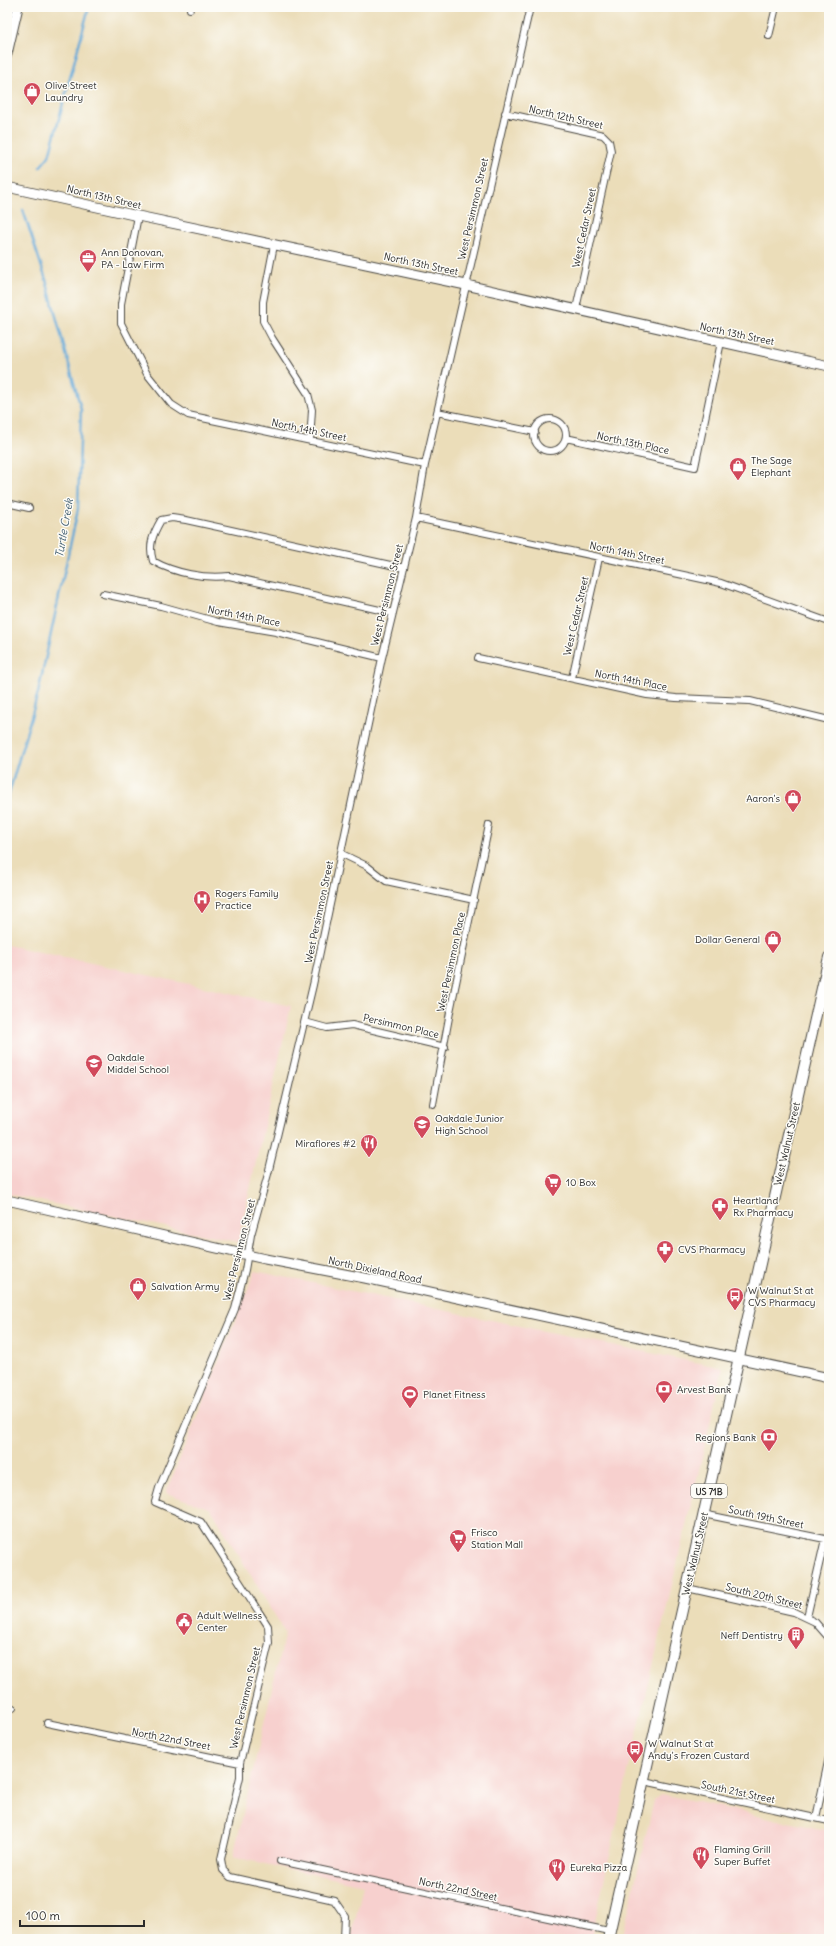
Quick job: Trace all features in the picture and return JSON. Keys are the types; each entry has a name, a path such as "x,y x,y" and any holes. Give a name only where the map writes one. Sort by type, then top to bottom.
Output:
{"main road":[{"path":"7,54 18,7"},
{"name":"North 13th Street","path":"7,187 466,285 829,366"},
{"name":"West Walnut Street","path":"609,1935 829,957"},
{"name":"North Dixieland Road","path":"7,1200 248,1255 829,1378"}],"street":[{"name":"West Persimmon Street","path":"240,1763 269,1643 268,1626 200,1522 155,1502 159,1488 235,1309 248,1255 251,1235 268,1174 305,1022 342,854 382,658 416,518 425,465 530,7"},
{"path":"769,36 776,7"},
{"name":"North 12th Street","path":"505,113 603,135 609,141 611,151"},
{"name":"West Cedar Street","path":"576,309 611,151"},
{"name":"North 14th Street","path":"138,216 121,304 122,323 147,374 171,404 188,415 425,465"},
{"path":"274,245 263,302 263,321 272,338 308,394 312,410 310,441"},
{"name":"North 13th Place","path":"566,438 695,467 721,342"},
{"path":"437,412 535,432"},
{"path":"552,420 557,421 564,427 566,438 561,447 557,450 546,451 538,445 535,440 535,432 542,422 552,420"},
{"path":"7,503 29,508"},
{"path":"393,613 229,576 213,578 164,567 153,561 150,550 153,533 161,520 172,518 404,568"},
{"name":"North 14th Street","path":"416,518 721,583 829,622"},
{"name":"West Cedar Street","path":"572,678 599,558"},
{"name":"North 14th Place","path":"103,594 161,606 218,622 276,632 382,658"},
{"name":"North 14th Place","path":"478,658 647,695 676,698 750,701 829,720"},
{"name":"West Persimmon Place","path":"433,1104 445,1047 450,1012 489,825"},
{"path":"342,854 367,866 386,881 474,900"},
{"name":"Persimmon Place","path":"305,1022 327,1028 352,1025 445,1047"},
{"name":"South 19th Street","path":"703,1514 825,1540 807,1617"},
{"name":"South 20th Street","path":"687,1588 794,1612 815,1622 829,1638"},
{"name":"North 22nd Street","path":"47,1723 240,1763"},
{"path":"816,1818 829,1757"},
{"path":"240,1763 240,1777 221,1859 223,1870 230,1877 334,1900 345,1916 344,1939"},
{"name":"South 21st Street","path":"644,1781 829,1821"},
{"name":"North 22nd Street","path":"280,1861 609,1935"}],"shaded area":[{"path":"7,945 291,1006 238,1242 7,1194"},
{"path":"255,1271 723,1368 631,1759 591,1939 351,1939 363,1885 233,1857 285,1632 211,1509 166,1493"},
{"path":"662,1794 829,1831 829,1939 622,1939 654,1800"}],"waterway":[{"name":"Turtle Creek","path":"40,167 49,156 89,7"},
{"name":"Turtle Creek","path":"7,800 38,693 78,509 81,409 47,283 23,210"}],"place":[{"name":"Olive Street Laundry","path":"32,106"},
{"name":"Ann Donovan, PA - Law Firm","path":"88,273"},
{"name":"The Sage Elephant","path":"738,481"},
{"name":"Aaron's","path":"793,813"},
{"name":"Rogers Family Practice","path":"202,914"},
{"name":"Dollar General","path":"773,954"},
{"name":"Oakdale Middel School","path":"94,1078"},
{"name":"Oakdale Junior High School","path":"422,1139"},
{"name":"Miraflores #2","path":"369,1158"},
{"name":"10 Box","path":"553,1197"},
{"name":"Heartland Rx Pharmacy","path":"720,1221"},
{"name":"CVS Pharmacy","path":"665,1264"},
{"name":"Salvation Army","path":"138,1301"},
{"name":"W Walnut St at CVS Pharmacy","path":"735,1311"},
{"name":"Arvest Bank","path":"664,1404"},
{"name":"Planet Fitness","path":"410,1409"},
{"name":"Regions Bank","path":"769,1452"},
{"name":"Frisco Station Mall","path":"458,1553"},
{"name":"Adult Wellness Center","path":"184,1636"},
{"name":"Neff Dentistry","path":"796,1650"},
{"name":"W Walnut St at Andy's Frozen Custard","path":"635,1764"},
{"name":"Flaming Grill Super Buffet","path":"701,1870"},
{"name":"Eureka Pizza","path":"557,1882"}]}
